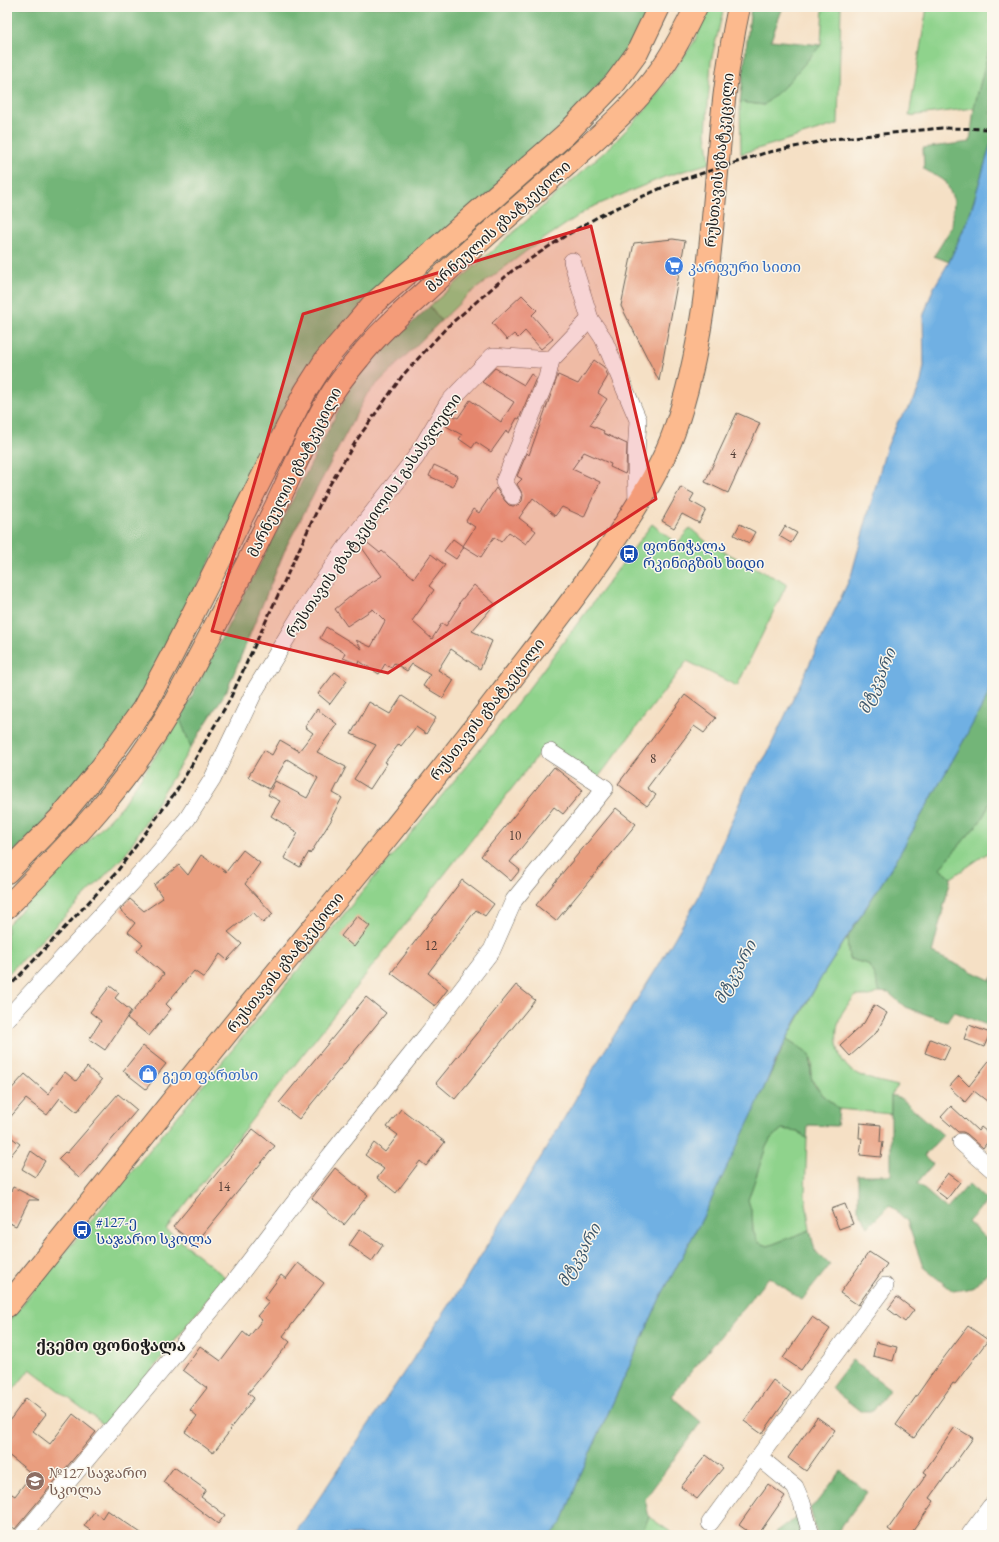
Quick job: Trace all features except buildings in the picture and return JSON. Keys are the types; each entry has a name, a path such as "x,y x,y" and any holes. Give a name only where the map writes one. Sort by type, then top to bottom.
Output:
{"highway":[{"name":"მარნეულის გზატკეცილი","path":"7,872 59,819 101,768 143,709 172,656 305,392 326,359 373,304 567,133 615,83 637,52 659,7"},
{"name":"მარნეულის გზატკეცილი","path":"7,907 55,859 98,812 146,749 172,706 205,645 332,393 360,356 385,329 443,274 589,145 634,103 660,71 678,42 696,7"},
{"name":"რუსთავის გზატკეცილი","path":"7,1306 471,732 598,565 637,506 660,467 673,434 689,384 701,327 713,222 722,113 732,38 739,7"}],"street":[{"path":"572,261 590,319 603,338 638,420 636,455 637,506"},
{"path":"513,496 504,482 547,378 550,360 590,319"},
{"name":"რუსთავის გზატკეცილის I გასასვლელი","path":"7,1019 156,856 187,819 212,780 255,690 306,606 349,543 416,457 448,403 493,356 550,360"},
{"path":"23,1535 166,1366 227,1291 330,1156 427,1035 492,950 514,900 605,788 550,752"},
{"path":"961,1142 992,1169"},
{"path":"710,1523 885,1286"},
{"path":"759,1457 796,1487 811,1535"},
{"path":"972,1535 992,1508"}],"highlighted area":[{"path":"591,226 656,499 388,673 212,631 303,314"}],"green space":[{"path":"7,7 650,7 631,47 569,119 316,356 125,726 38,829 7,858"},
{"path":"710,7 724,7 711,61 706,133 710,163 664,177 590,208 529,249 468,295 441,321 430,306 611,146 646,109 694,42"},
{"path":"751,7 783,7 771,40 821,45 785,86 764,105 740,102"},
{"path":"823,7 841,7 838,124 741,154 740,102 764,105 821,45"},
{"path":"927,7 992,7 992,38 974,108 909,116"},
{"path":"992,38 992,140 969,217 949,262 934,256 952,227 954,201 946,182 924,169 923,148 970,142 974,108"},
{"path":"430,306 441,321 367,394 287,545 227,690 191,747 180,719 356,376"},
{"path":"652,524 677,544 690,528 709,544 787,584 737,686 687,661 594,783 546,745 166,1229 225,1277 107,1427 30,1369 7,1398 7,1323 514,708"},
{"path":"992,686 992,798 982,819 940,868 951,878 932,953 990,980 992,977 992,1027 954,1012 947,1022 905,1007 889,993 880,992 868,964 849,959 847,938 895,862 964,740"},
{"path":"180,719 191,747 125,855 7,975 7,925 122,806"},
{"path":"992,798 992,850 951,878 940,868 982,819"},
{"path":"847,938 849,959 868,964 880,992 870,996 856,996 845,1008 840,1017 838,1026 837,1043 839,1052 847,1067 859,1075 898,1086 891,1095 891,1114 839,1109 820,1092 811,1077 812,1063 810,1054 787,1039 821,978"},
{"path":"787,1039 810,1054 812,1081 822,1094 839,1109 837,1126 808,1125 807,1139 798,1131 782,1129 771,1138 766,1147 748,1200 752,1213 753,1231 758,1242 768,1246 810,1230 815,1251 830,1265 802,1300 769,1277 671,1396 701,1422 645,1499 649,1517 640,1535 550,1535 562,1521 582,1471 661,1296 702,1219"},
{"path":"891,1095 901,1098 943,1135 924,1156 933,1164 917,1183 947,1209 969,1184 987,1201 968,1222 992,1244 992,1267 973,1288 953,1291 923,1267 907,1221 890,1205 868,1227 858,1209 858,1175 891,1175"},
{"path":"782,1129 798,1131 807,1139 805,1195 810,1230 768,1246 758,1242 753,1231 752,1213 748,1200 766,1147 771,1138"},
{"path":"852,1360 890,1389 873,1411 860,1411 831,1388"},
{"path":"841,1471 867,1492 835,1535 817,1535 810,1508 816,1503"},
{"path":"801,1514 807,1535 772,1535"},
{"path":"649,1517 675,1535 640,1535"}],"water":[{"name":"მტკვარი","path":"992,140 992,686 990,691 895,862 821,978 796,1021 775,1062 754,1111 702,1219 661,1296 582,1471 562,1522 550,1535 294,1535 463,1285 598,1061 657,968 698,898 748,783 767,754 851,576 886,449 898,421 914,400 921,382 924,366 923,317 933,289 949,262 969,217"}],"railway":[{"path":"7,989 116,873 177,790 229,701 326,491 356,441 403,375 447,327 512,271 565,236 601,215 675,182 765,153 833,139 942,128 992,129"}],"place":[{"name":"კარფური სითი","path":"674,266"},
{"name":"ფონიჭალა რკინიგზის ხიდი","path":"629,554"},
{"name":"გეთ ფართსი","path":"148,1074"},
{"name":"#127-ე საჯარო სკოლა","path":"82,1230"},
{"name":"№127 საჯარო სკოლა","path":"35,1481"}],"district":[{"name":"ქვემო ფონიჭალა","path":"111,1345"}]}
